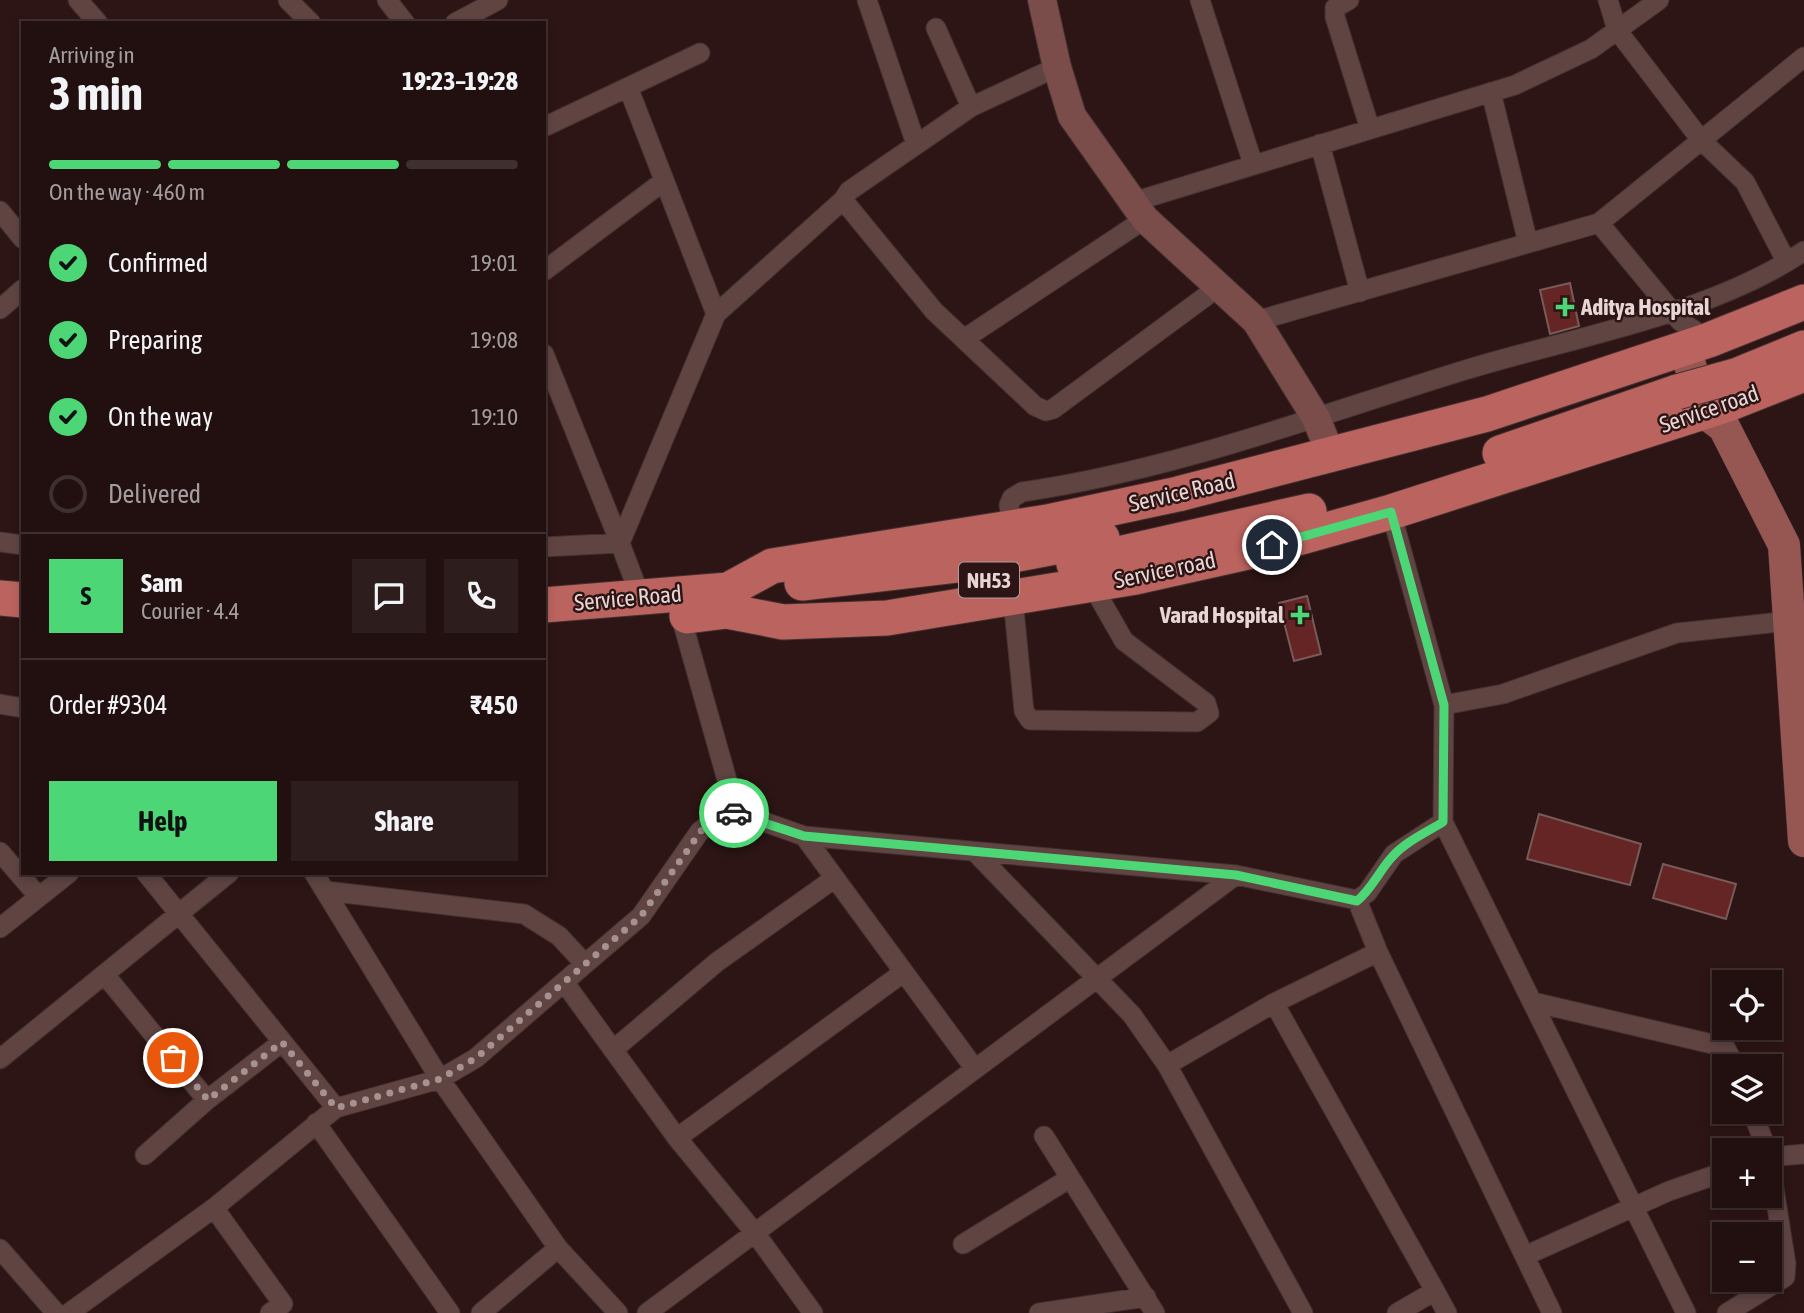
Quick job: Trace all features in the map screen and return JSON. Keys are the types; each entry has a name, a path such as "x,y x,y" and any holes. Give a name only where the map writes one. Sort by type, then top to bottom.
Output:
{"highway":[{"name":"Service Road","path":"546,605 640,596 728,601 772,566 1012,528 1178,494 1487,414 1706,375 1804,302"},
{"name":"NH53","path":"1706,375 1804,326"},
{"name":"NH53","path":"728,601 828,581 965,564 1100,538 1366,471 1509,428 1804,348"},
{"name":"Service road","path":"546,628 681,617 728,601 783,622 887,618 1092,585 1248,552 1391,512 1706,375 1804,374"},
{"path":"0,598 21,600"},
{"path":"0,616 21,618"}],"main road":[{"path":"1706,375 1784,545 1795,561 1789,621 1799,692 1804,839"}],"street":[{"path":"78,0 95,21"},
{"path":"288,0 309,21"},
{"path":"387,0 403,21"},
{"path":"867,0 916,145"},
{"path":"1042,0 1057,67 1072,116 1139,210 1217,288 1256,321 1316,418 1331,455"},
{"path":"1200,0 1253,164"},
{"path":"1350,0 1335,8 1335,17 1370,129"},
{"path":"1608,0 1617,30 1701,140 1745,181 1786,261"},
{"path":"964,339 1139,210 1253,164 1515,85 1591,49 1659,0"},
{"path":"458,21 491,1"},
{"path":"936,28 971,107"},
{"path":"546,126 700,53"},
{"path":"1256,321 1599,223 1804,57"},
{"path":"620,543 716,314 843,200 849,191 971,107 1057,67"},
{"path":"628,87 716,314"},
{"path":"1491,92 1528,243"},
{"path":"1320,144 1360,292"},
{"path":"546,270 664,181"},
{"path":"843,200 934,311 1035,406 1046,411 1053,409 1217,288"},
{"path":"0,211 21,237"},
{"path":"1599,223 1673,312 1706,375"},
{"path":"1012,528 1009,505 1012,498 1022,492 1090,482 1316,418 1466,370 1673,312 1742,284 1804,251"},
{"path":"0,309 21,291"},
{"path":"546,359 640,596"},
{"path":"1391,512 1444,705 1443,822 1686,1313"},
{"path":"0,542 21,545"},
{"path":"546,547 620,543"},
{"path":"1013,599 1024,711 1030,720 1198,722 1204,719 1209,713 1206,703 1124,641 1092,585"},
{"path":"681,617 736,812"},
{"path":"1444,705 1503,694 1677,633 1789,621"},
{"path":"0,704 21,708"},
{"path":"69,1313 214,1208 336,1108 440,1079 476,1058 641,916 701,831 718,818 736,812 804,836 977,854 1236,875 1357,901"},
{"path":"1357,901 1367,893 1394,854 1443,822"},
{"path":"804,836 975,1069"},
{"path":"0,852 39,897"},
{"path":"977,854 1132,1015 1167,1065 1303,1313"},
{"path":"0,928 66,875"},
{"path":"148,875 336,1108"},
{"path":"0,1059 227,875"},
{"path":"315,875 440,1079 558,1248 618,1313"},
{"path":"647,1313 1236,875"},
{"path":"612,1050 716,962 835,878"},
{"path":"326,891 524,914 559,936 585,964"},
{"path":"1357,901 1378,952 1527,1255 1552,1313"},
{"path":"1167,1065 1275,1003 1378,952"},
{"path":"677,1138 904,972"},
{"path":"105,975 208,1100"},
{"path":"564,982 677,1138 755,1233 813,1313"},
{"path":"1533,1002 1725,1046 1729,1054"},
{"path":"1275,1003 1447,1313"},
{"path":"145,1154 282,1042"},
{"path":"316,1123 450,1313"},
{"path":"1039,1313 1150,1305 1044,1136"},
{"path":"1782,1156 1804,1154"},
{"path":"1527,1255 1633,1207 1712,1177"},
{"path":"963,1244 1070,1178"},
{"path":"214,1208 281,1310"},
{"path":"1727,1313 1784,1277 1786,1264 1777,1208"},
{"path":"481,1313 558,1248"},
{"path":"0,1249 57,1313"},
{"path":"1397,1313 1435,1291"}],"building":[{"path":"1570,283 1579,326 1550,334 1540,290"},
{"path":"1307,596 1321,654 1294,661 1279,603"},
{"path":"1539,814 1641,844 1630,885 1527,859"},
{"path":"1663,864 1736,884 1726,919 1653,898"}],"way so far":[{"path":"173,1058 208,1100 282,1042 336,1108 440,1079 476,1058 641,916 701,831 718,818 734,813"}],"place":[{"name":"Aditya Hospital","path":"1565,307"},
{"name":"Varad Hospital","path":"1300,615"}],"route":[{"path":"734,813 804,836 977,854 1236,875 1357,901 1367,893 1394,854 1443,822 1444,705 1391,512 1272,545"}]}
